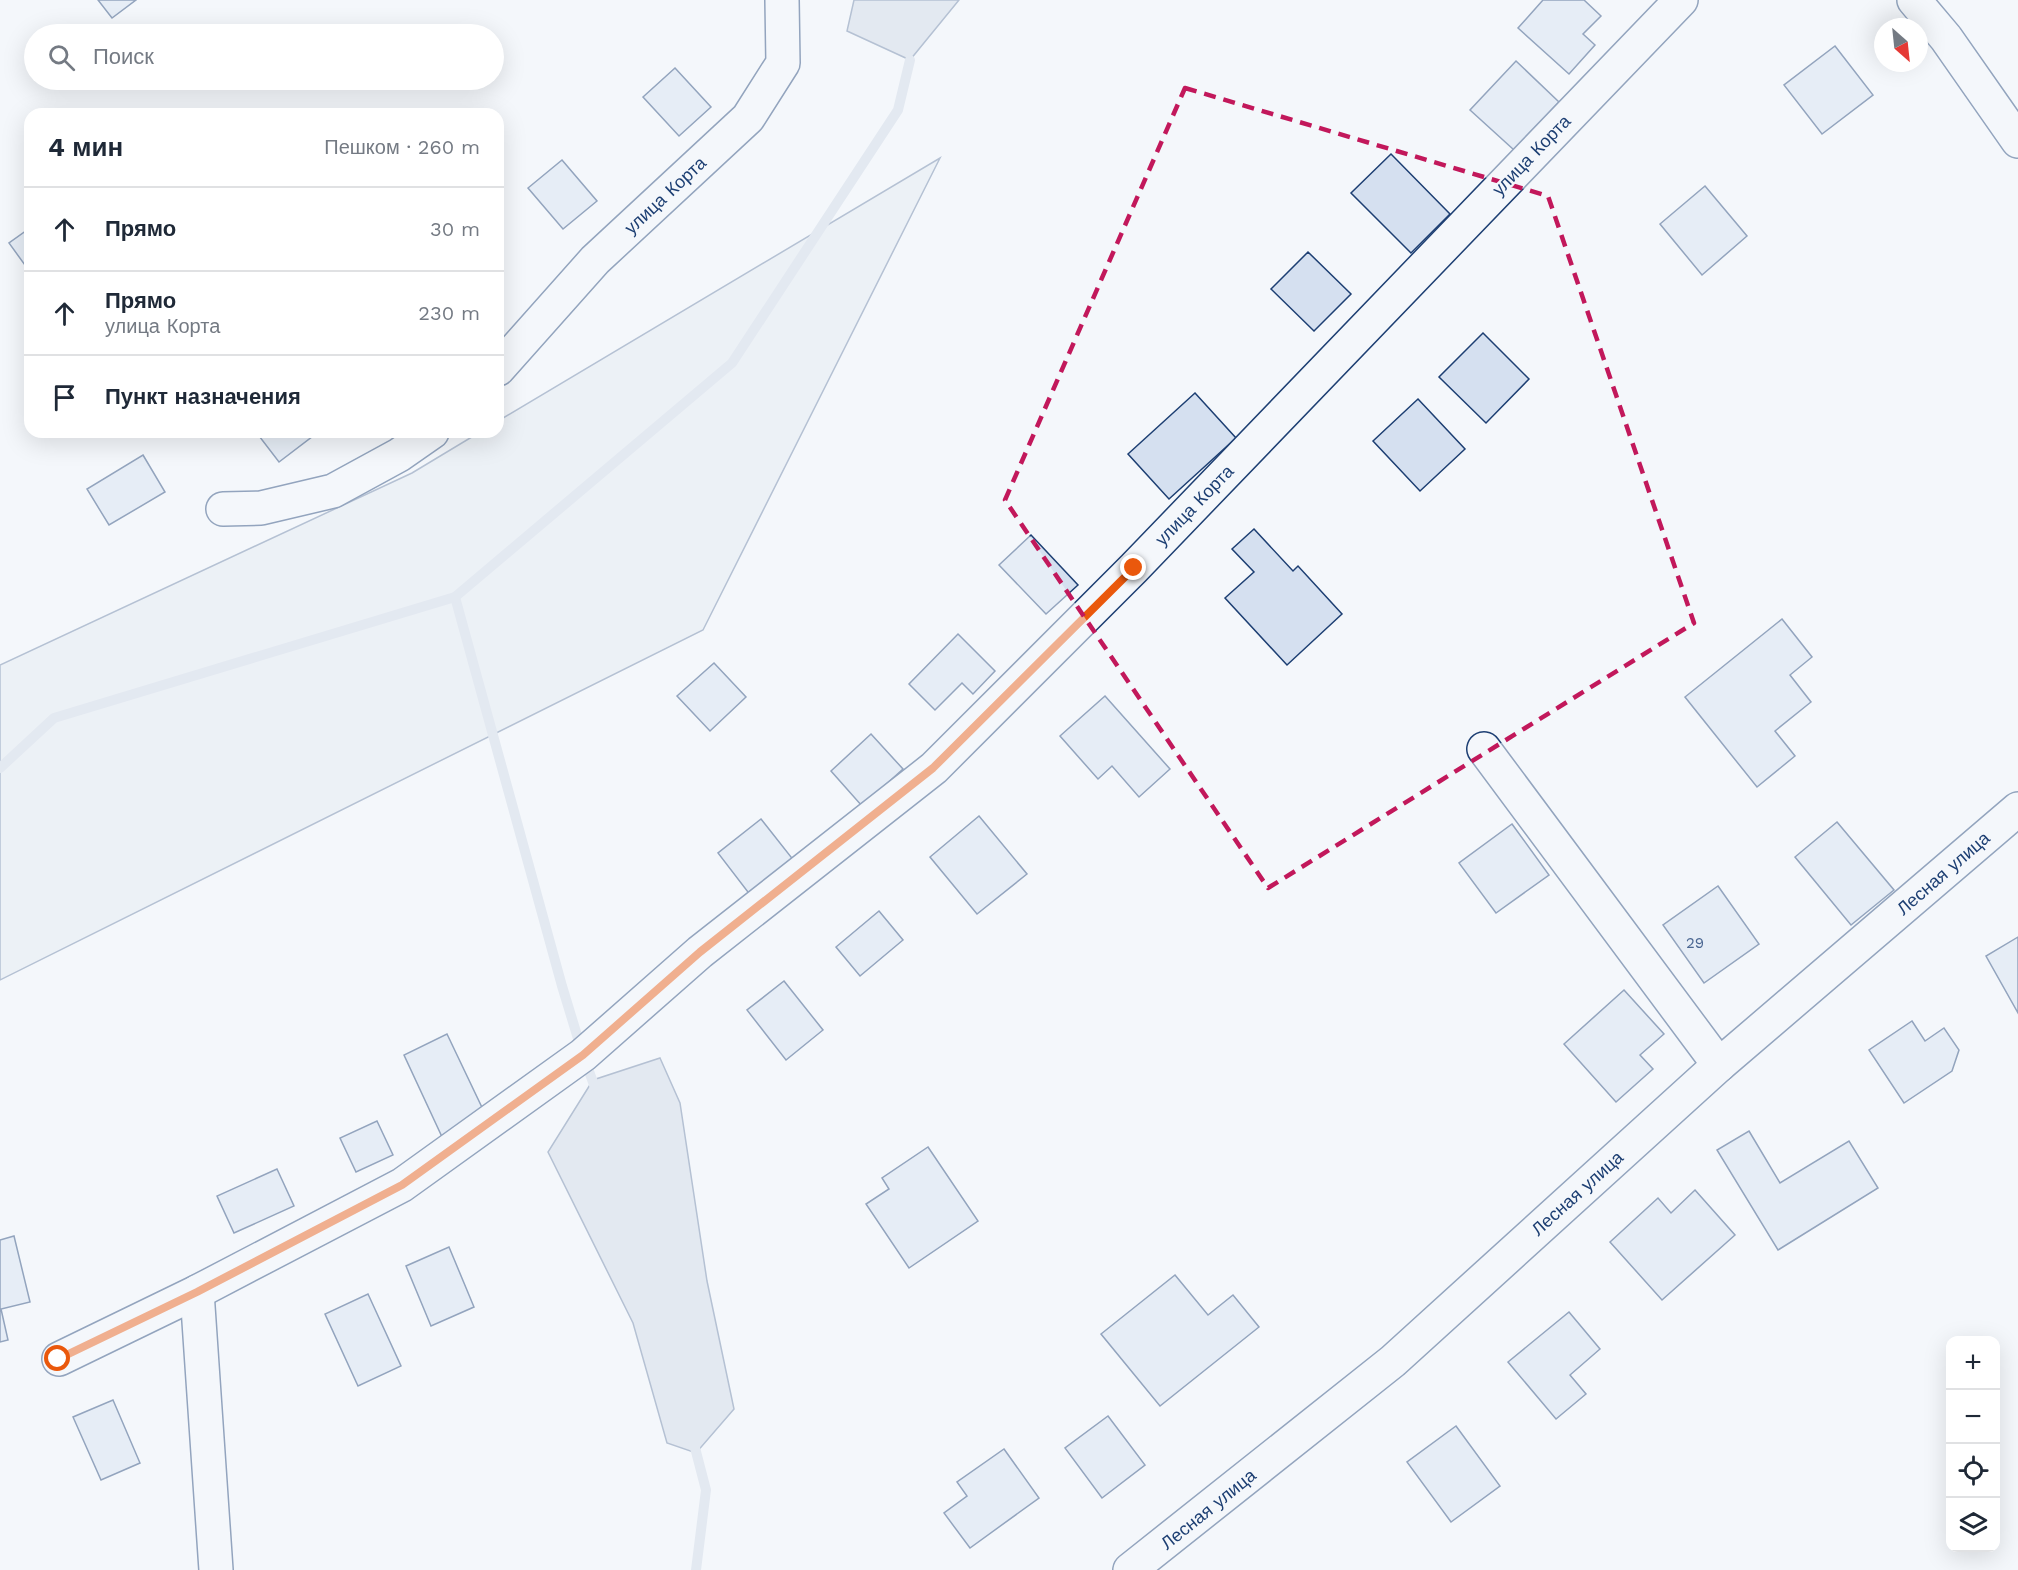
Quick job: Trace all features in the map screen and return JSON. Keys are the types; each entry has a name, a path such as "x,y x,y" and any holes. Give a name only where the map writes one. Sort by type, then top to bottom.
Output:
{"street":[{"name":"улица Корта","path":"504,362 595,260 748,118 783,63 782,0"},
{"name":"улица Корта","path":"58,1359 197,1292 402,1185 583,1055 700,952 933,768 1134,568 1681,0"},
{"path":"1914,0 1946,38 2018,141"},
{"path":"223,508 261,508 333,491 399,455 423,438"},
{"path":"1484,749 1719,1065"},
{"name":"Лесная улица","path":"1130,1570 1393,1361 1719,1065 2018,809"},
{"path":"197,1292 216,1570"}],"highlighted area":[{"path":"1185,88 1548,196 1694,623 1268,888 1005,500"}],"shaded area":[{"path":"854,0 959,0 910,60 847,31"},
{"path":"940,158 703,630 0,980 0,665 412,473 470,438 504,438 504,417"},
{"path":"660,1058 680,1103 707,1281 734,1409 696,1453 667,1443 633,1323 548,1152 593,1080"}],"building":[{"path":"98,0 136,0 112,18"},
{"path":"1543,0 1584,0 1601,16 1583,34 1595,45 1569,74 1518,28"},
{"path":"1835,46 1873,95 1822,134 1784,85"},
{"path":"1516,61 1559,102 1514,150 1470,110"},
{"path":"675,68 711,107 679,136 643,97"},
{"path":"1391,154 1450,214 1411,253 1351,193"},
{"path":"562,160 597,201 563,229 528,188"},
{"path":"1705,186 1747,236 1702,275 1660,224"},
{"path":"24,232 24,264 9,243"},
{"path":"1308,252 1351,294 1314,331 1271,289"},
{"path":"1483,333 1529,379 1486,423 1439,377"},
{"path":"1195,393 1236,438 1169,499 1128,454"},
{"path":"1418,399 1465,449 1420,491 1373,441"},
{"path":"261,438 310,438 279,462"},
{"path":"143,455 165,492 109,525 87,489"},
{"path":"1254,529 1293,571 1298,566 1342,614 1287,665 1225,598 1254,572 1232,549"},
{"path":"1031,535 1078,585 1046,614 999,565"},
{"path":"1782,619 1812,657 1790,675 1811,702 1775,731 1795,756 1757,787 1685,697"},
{"path":"958,634 995,671 973,694 962,683 935,710 909,684"},
{"path":"714,663 746,697 710,731 677,696"},
{"path":"1105,696 1170,769 1139,797 1112,766 1098,779 1060,736"},
{"path":"871,734 903,769 862,806 831,771"},
{"path":"979,816 1027,874 977,914 930,857"},
{"path":"761,819 795,862 751,896 718,853"},
{"path":"1837,822 1894,890 1851,925 1795,857"},
{"path":"1512,824 1549,875 1496,913 1459,863"},
{"path":"1718,886 1759,944 1704,983 1663,925"},
{"path":"879,911 903,940 860,976 836,947"},
{"path":"2018,937 2018,1013 1986,956"},
{"path":"784,981 823,1030 786,1060 747,1010"},
{"path":"1624,990 1664,1034 1640,1055 1653,1069 1616,1102 1564,1044"},
{"path":"1912,1021 1925,1041 1944,1028 1959,1050 1952,1071 1904,1103 1869,1050"},
{"path":"447,1034 487,1118 443,1139 404,1055"},
{"path":"377,1121 393,1155 356,1172 340,1138"},
{"path":"1749,1131 1780,1183 1849,1141 1878,1188 1778,1250 1717,1150"},
{"path":"928,1147 978,1221 909,1268 866,1204 889,1189 882,1178"},
{"path":"277,1169 294,1206 234,1233 217,1196"},
{"path":"1695,1190 1735,1235 1662,1300 1610,1242 1658,1198 1671,1213"},
{"path":"14,1236 30,1302 1,1309 8,1340 0,1342 0,1240"},
{"path":"449,1247 474,1307 431,1326 406,1266"},
{"path":"1175,1275 1208,1315 1233,1295 1259,1327 1160,1406 1101,1334"},
{"path":"368,1294 401,1366 358,1386 325,1314"},
{"path":"1569,1312 1600,1349 1570,1375 1586,1394 1556,1419 1508,1362"},
{"path":"113,1400 140,1463 101,1480 73,1417"},
{"path":"1108,1416 1145,1465 1102,1498 1065,1448"},
{"path":"1456,1426 1500,1486 1451,1522 1407,1462"},
{"path":"1004,1449 1039,1498 970,1548 944,1513 967,1496 957,1482"}],"waterway":[{"path":"0,768 54,718 455,597 732,363 898,110 910,60"},
{"path":"455,597 562,986 597,1093"},
{"path":"693,1440 706,1490 696,1570"}],"route":[{"path":"58,1359 197,1292 402,1185 583,1055 700,952 933,768 1134,568"}]}
